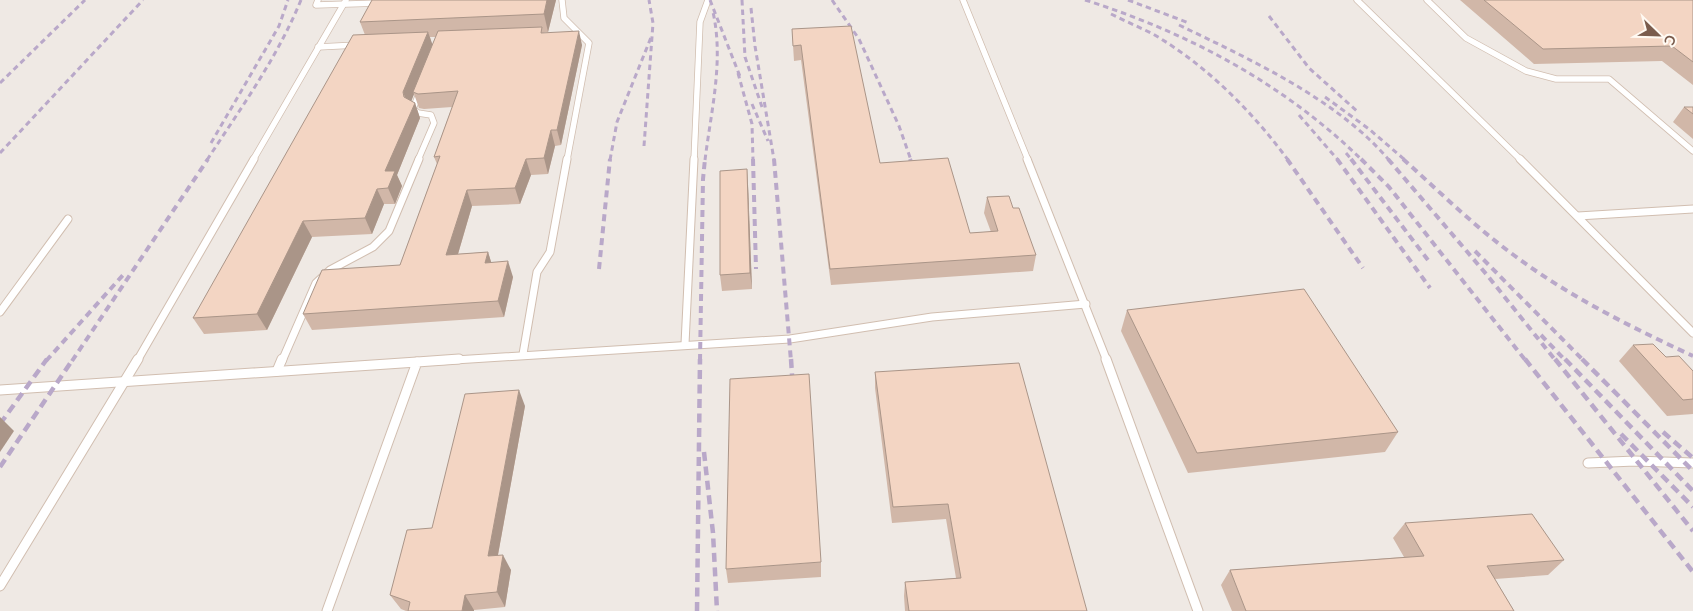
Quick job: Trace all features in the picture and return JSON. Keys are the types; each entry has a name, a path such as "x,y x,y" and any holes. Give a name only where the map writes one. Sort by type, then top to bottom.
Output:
{"lane":[{"path":"318,0 316,5 389,3"},
{"path":"523,354 537,272 550,252 589,43 564,18 562,0"},
{"path":"685,344 700,22 708,0"},
{"path":"963,0 1086,304 1198,611"},
{"path":"1357,0 1578,216 1693,333"},
{"path":"1427,0 1466,38 1526,71 1556,79 1609,79 1693,151"},
{"path":"0,586 124,383 345,3"},
{"path":"572,35 581,35"},
{"path":"318,47 365,44"},
{"path":"277,370 316,283 330,270 367,252 379,243 389,231 434,123 431,115 418,113 413,109 424,82"},
{"path":"1578,216 1693,209"},
{"path":"0,312 68,219"},
{"path":"0,390 124,383 277,370 523,354 790,339 932,317 1086,304"},
{"path":"326,611 417,362"},
{"path":"1588,463 1635,461 1693,463"}],"shaded area":[{"path":"0,0 1693,0 1693,611 0,611"}],"building":[{"path":"372,0 547,0 544,14 360,22"},
{"path":"1484,0 1693,0 1693,62 1672,46 1543,49"},
{"path":"851,26 880,163 948,158 970,233 998,231 987,197 1009,196 1013,208 1019,208 1036,255 830,269 801,45 793,46 792,29"},
{"path":"542,27 541,33 579,31 557,130 551,130 544,158 526,159 515,188 467,190 446,255 488,252 485,263 508,261 498,301 303,314 322,270 400,265 440,156 434,157 458,91 418,94 413,92 438,31"},
{"path":"428,32 403,92 404,97 415,103 385,171 395,171 388,188 377,189 365,218 303,221 257,314 193,318 353,35"},
{"path":"1684,107 1693,107 1693,114"},
{"path":"747,169 750,273 720,275 720,171"},
{"path":"1304,289 1398,432 1197,453 1127,310"},
{"path":"1653,344 1666,357 1679,356 1693,371 1693,399 1683,400 1633,345"},
{"path":"1019,363 1087,611 909,611 905,582 961,578 948,504 893,507 875,372"},
{"path":"809,374 821,562 726,569 730,379"},
{"path":"519,390 488,556 503,555 497,592 465,595 462,611 408,611 410,602 390,595 407,530 432,528 465,394"},
{"path":"1532,514 1564,560 1487,566 1514,611 1246,611 1230,570 1424,556 1405,523"}],"railway":[{"path":"0,83 85,0"},
{"path":"0,153 143,0"},
{"path":"211,143 279,26 288,0"},
{"path":"207,160 270,62 301,0"},
{"path":"644,146 653,23 649,0"},
{"path":"710,0 741,79"},
{"path":"742,0 745,57 762,107"},
{"path":"832,0 859,39 899,126 911,160"},
{"path":"1085,0 1161,28 1233,64 1268,85 1300,108 1362,160"},
{"path":"1128,0 1189,23"},
{"path":"751,8 755,46 774,160"},
{"path":"705,160 717,67 716,30 713,12"},
{"path":"1111,14 1173,46 1210,75 1259,124 1288,160"},
{"path":"1269,16 1309,68 1358,112"},
{"path":"1179,25 1235,52 1319,100 1368,138 1389,160"},
{"path":"610,160 617,122 652,35"},
{"path":"738,73 752,124 753,160"},
{"path":"1325,97 1369,129 1405,160"},
{"path":"752,104 768,141"},
{"path":"1299,115 1338,160"},
{"path":"1346,153 1352,160"},
{"path":"72,361 208,159"},
{"path":"599,269 610,159"},
{"path":"700,361 703,179 705,159"},
{"path":"753,159 756,269"},
{"path":"774,159 791,361"},
{"path":"910,159 915,173"},
{"path":"1287,159 1363,268"},
{"path":"1337,159 1430,288"},
{"path":"1351,159 1431,264"},
{"path":"1388,159 1487,275 1556,361"},
{"path":"1403,159 1486,233 1536,271 1601,310 1693,356"},
{"path":"1362,160 1389,187 1526,361"},
{"path":"1475,251 1584,361"},
{"path":"46,361 123,275"},
{"path":"1541,335 1566,361"},
{"path":"0,424 47,359"},
{"path":"0,467 73,359"},
{"path":"697,611 700,359"},
{"path":"791,359 793,390"},
{"path":"1525,359 1693,572"},
{"path":"1555,359 1693,531"},
{"path":"1565,359 1693,491"},
{"path":"1582,359 1693,471"},
{"path":"1663,432 1693,458"},
{"path":"1621,434 1693,507"},
{"path":"704,452 713,533 717,611"}]}
